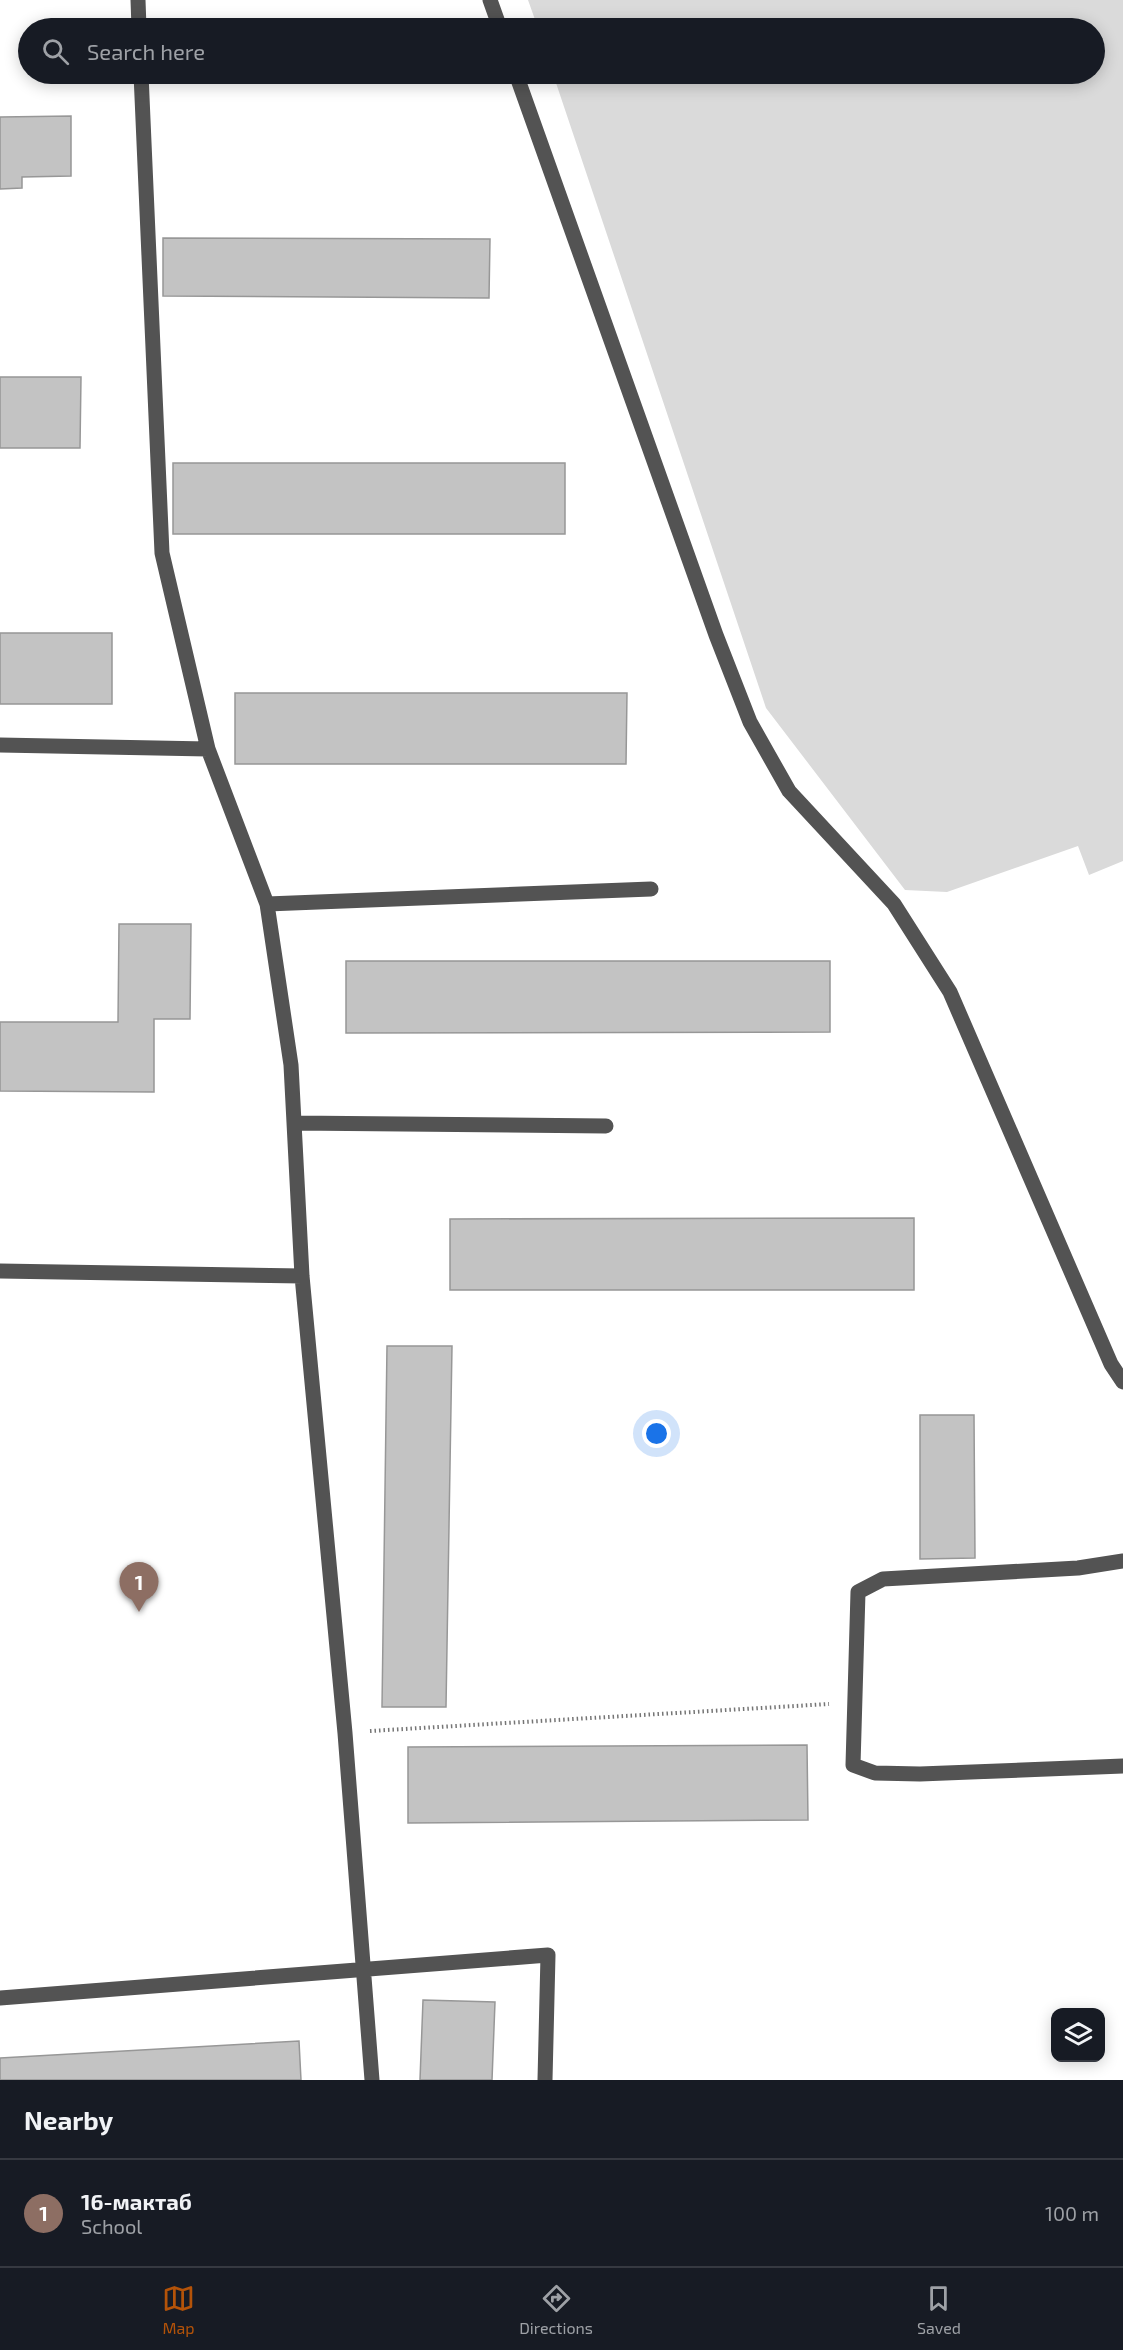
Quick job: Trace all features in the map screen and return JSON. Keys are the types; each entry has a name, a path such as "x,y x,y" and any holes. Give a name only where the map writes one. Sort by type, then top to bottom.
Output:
{"street":[{"path":"138,0 139,18"},
{"path":"490,0 496,18"},
{"path":"141,84 162,552 208,749 267,904 291,1065 302,1276 345,1733 372,2080"},
{"path":"520,84 716,635 750,722 789,791 894,904 950,992 1111,1364 1123,1382"},
{"path":"0,745 208,749"},
{"path":"267,904 651,889"},
{"path":"294,1123 606,1126"},
{"path":"0,1271 302,1276"},
{"path":"1123,1561 1078,1569 883,1579 858,1592 853,1702 853,1765 875,1773 920,1774 1123,1766"},
{"path":"0,1998 549,1955 545,2080"}],"path":[{"path":"345,1733 853,1702"}],"shaded area":[{"path":"528,0 1123,0 1123,861 1089,875 1078,846 947,892 905,890 766,708 556,84 1105,84 1105,18 534,18"}],"building":[{"path":"71,116 71,176 22,177 22,188 0,189 0,117"},
{"path":"163,238 490,239 489,298 163,296"},
{"path":"0,377 81,377 80,448 0,448"},
{"path":"173,463 565,463 565,534 173,534"},
{"path":"0,633 112,633 112,704 0,704"},
{"path":"235,693 627,693 626,764 235,764"},
{"path":"119,924 191,924 190,1019 154,1019 154,1092 0,1091 0,1022 118,1022"},
{"path":"346,961 830,961 830,1032 346,1033"},
{"path":"914,1218 914,1290 450,1290 450,1219"},
{"path":"387,1346 452,1346 446,1707 382,1707"},
{"path":"920,1415 974,1415 975,1558 920,1559"},
{"path":"807,1745 808,1820 408,1823 408,1747"},
{"path":"423,2000 495,2002 492,2080 420,2080"},
{"path":"299,2041 301,2080 0,2080 0,2058"}],"place":[{"name":"16-мактаб","path":"139,1612"}]}
